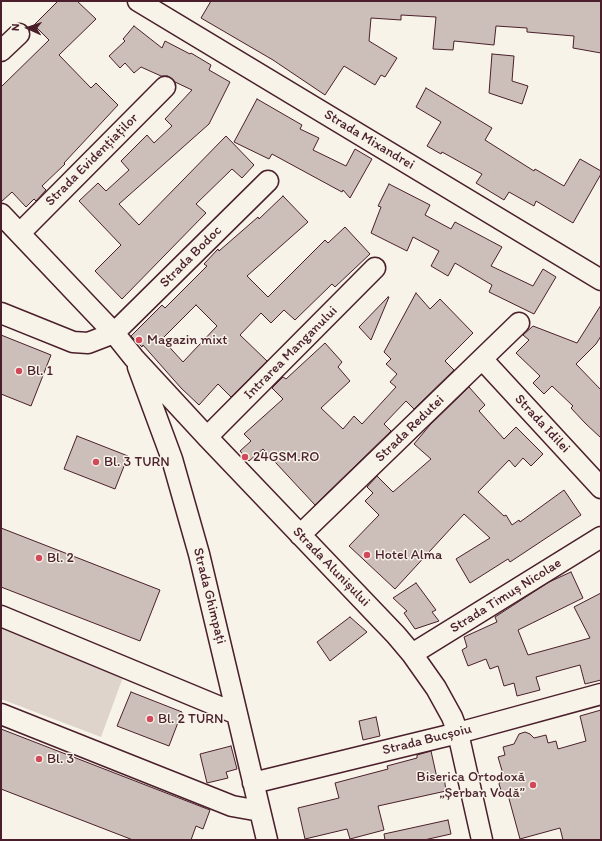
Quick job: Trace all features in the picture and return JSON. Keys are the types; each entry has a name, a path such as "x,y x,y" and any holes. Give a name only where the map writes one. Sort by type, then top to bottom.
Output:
{"street":[{"name":"Strada Mixandrei","path":"138,1 601,280"},
{"path":"1,52 19,34"},
{"name":"Strada Evidențiaților","path":"20,233 165,87"},
{"name":"Strada Bodoc","path":"114,333 268,181"},
{"name":"Strada Alunișului","path":"1,214 114,333 134,358 396,635 412,654 445,704 458,732 482,840"},
{"name":"Intrarea Manganului","path":"207,436 375,268"},
{"path":"1,314 73,342 88,343 114,333"},
{"name":"Strada Redutei","path":"300,534 520,324"},
{"name":"Strada Ghimpați","path":"134,358 172,459 187,509 201,561 267,840"},
{"name":"Strada Idilei","path":"483,360 601,488"},
{"name":"Strada Timuș Nicolae","path":"412,654 601,537"},
{"path":"1,616 237,714"},
{"name":"Strada Bucșoiu","path":"253,783 458,732 601,694"},
{"path":"1,714 232,806 260,811"}],"shaded area":[{"path":"1,623 126,669 101,737 1,699"}],"building":[{"path":"58,1 77,1 96,19 59,55 91,88 96,83 118,105 64,163 65,164 42,186 46,190 36,201 34,199 26,207 12,192 1,202 1,87 49,40 34,25"},
{"path":"211,1 601,1 601,53 573,48 574,36 527,32 527,28 496,26 494,45 454,41 453,50 433,49 436,17 401,15 401,20 371,18 369,41 397,58 385,77 381,75 375,85 344,66 325,95 273,60 201,18"},
{"path":"134,26 162,48 165,41 190,54 191,53 211,65 209,70 230,82 209,124 119,204 139,225 226,136 254,165 242,178 232,169 196,204 206,213 122,299 95,271 121,245 79,201 98,183 106,191 129,170 121,161 147,135 154,143 172,126 165,119 192,90 175,82 168,76 161,76 141,67 134,73 125,63 120,68 109,56 125,41 123,39"},
{"path":"492,54 514,56 512,81 528,86 522,104 489,93"},
{"path":"426,88 492,128 485,140 534,171 535,169 564,186 580,159 601,171 601,174 573,223 536,201 534,206 509,192 504,200 476,183 482,174 442,152 441,154 427,146 441,122 416,107"},
{"path":"257,99 302,125 300,129 319,138 313,150 346,166 355,149 372,159 350,198 343,190 342,192 272,154 269,159 234,142"},
{"path":"389,184 430,205 425,215 451,229 455,222 502,247 491,266 533,286 543,269 556,277 534,314 489,292 492,285 455,263 448,276 431,266 439,251 413,237 407,251 371,233 381,207 378,206"},
{"path":"283,196 308,222 247,276 268,297 325,240 328,243 345,227 370,254 335,287 332,284 295,320 284,310 271,323 261,313 240,335 267,361 231,397 218,384 199,405 181,388 143,345 142,347 131,336 162,305 165,308 207,266 204,264 218,249 219,251 258,217 259,219","holes":["196,305 217,326 183,362 162,339"]},
{"path":"416,293 430,309 440,299 473,333 445,361 454,370 414,409 406,401 384,424 391,431 315,505 263,449 249,461 240,451 251,441 244,434 283,399 272,388 283,377 286,379 325,343 342,362 338,367 350,381 321,408 343,429 354,416 362,424 396,387 390,382 397,374 386,364 391,359 384,352"},
{"path":"389,297 371,340 359,327"},
{"path":"601,305 601,336 596,344 576,364 601,390 601,438 571,408 573,406 552,386 544,394 533,383 540,376 516,353 529,340 523,335 533,326 577,343"},
{"name":"Bl. 1","path":"1,335 51,355 31,406 1,394"},
{"path":"469,387 485,405 479,411 504,439 516,427 543,454 531,466 523,458 515,467 509,460 478,492 504,516 506,515 512,525 519,520 520,522 564,490 581,515 510,562 508,559 470,583 456,559 490,538 464,514 395,589 349,546 379,515 365,501 373,493 367,487 377,476 393,492 431,459 414,444 430,425"},
{"name":"Bl. 3 TURN","path":"77,436 128,456 115,489 64,469"},
{"name":"Bl. 2","path":"1,528 160,590 140,641 1,587"},
{"path":"571,572 583,598 518,630 528,655 590,638 574,607 601,593 601,680 585,684 580,665 536,677 540,690 517,696 514,683 504,686 498,666 490,669 486,659 468,666 462,650 467,647 464,637 497,622 495,617 549,582"},
{"path":"416,583 436,610 432,612 439,621 415,629 404,613 407,611 393,598"},
{"path":"350,617 367,632 330,661 317,642"},
{"name":"Bl. 2 TURN","path":"131,692 182,712 169,746 117,726"},
{"name":"Biserica Ortodoxă „Șerban Vodă”","path":"601,710 601,840 563,840 560,828 520,839 508,795 501,790 499,784 503,774 498,757 505,755 503,747 514,744 519,734 525,732 534,738 546,735 548,743 556,741 558,749 586,741 580,716"},
{"path":"376,717 380,736 363,740 359,721"},
{"name":"Bl. 3","path":"1,729 210,810 203,829 196,826 191,840 133,840 1,789"},
{"path":"231,746 237,769 226,772 228,778 207,783 200,754"},
{"path":"431,751 437,778 444,777 446,791 378,806 384,830 350,839 347,829 305,839 298,808 339,798 335,783 388,769 387,766 417,758 417,755"},
{"path":"448,820 451,834 424,840 385,840 384,834"}],"place":[{"name":"Magazin mixt","path":"139,340"},
{"name":"Bl. 1","path":"19,371"},
{"name":"24GSM.RO","path":"245,457"},
{"name":"Bl. 3 TURN","path":"96,462"},
{"name":"Hotel Alma","path":"367,555"},
{"name":"Bl. 2","path":"39,558"},
{"name":"Bl. 2 TURN","path":"150,719"},
{"name":"Bl. 3","path":"39,759"},
{"name":"Biserica Ortodoxă „Șerban Vodă”","path":"533,785"}]}
